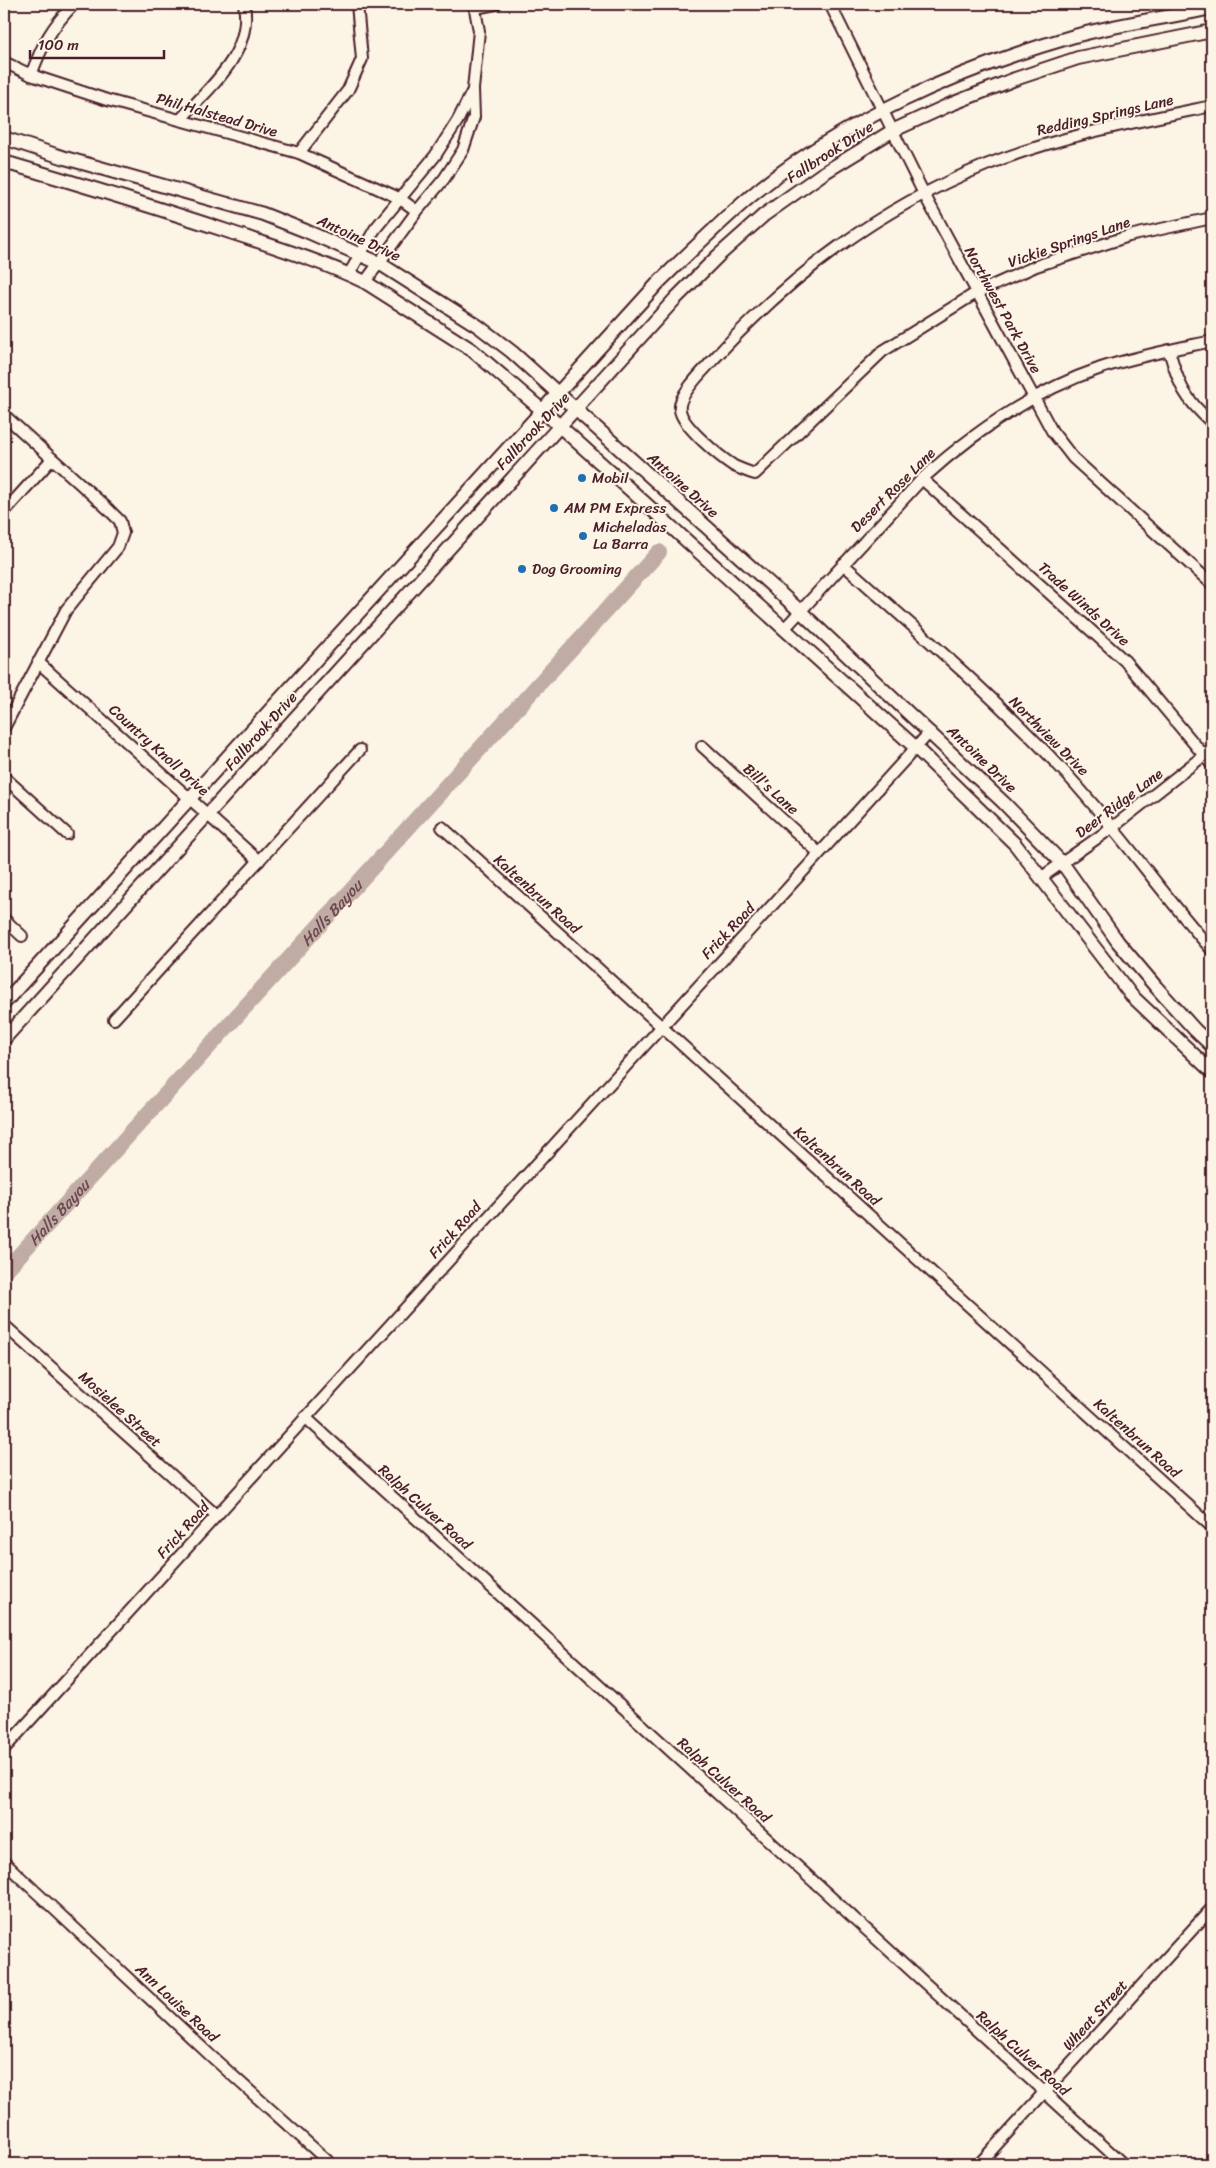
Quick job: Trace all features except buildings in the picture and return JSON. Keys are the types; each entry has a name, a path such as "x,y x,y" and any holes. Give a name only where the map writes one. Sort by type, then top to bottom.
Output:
{"main road":[{"name":"Fallbrook Drive","path":"4,1003 659,282 751,196 809,154 882,111 941,83 1073,36 1212,8"},
{"name":"Fallbrook Drive","path":"4,1039 675,299 718,256 764,215 822,174 892,131 966,98 1078,58 1212,31"},
{"name":"Antoine Drive","path":"4,138 65,158 263,214 379,263 478,326 512,352 800,611 1004,803 1062,864 1118,942 1156,987 1212,1046"},
{"path":"4,162 157,208 302,255 365,282 472,350 543,411 558,427 785,628 916,748 1015,844 1131,994 1212,1072"},
{"path":"157,208 163,186"},
{"path":"386,584 402,599"}],"street":[{"path":"31,75 55,24 74,4"},
{"path":"180,120 224,71 242,43 246,16 244,4"},
{"path":"300,153 348,90 362,59 357,4"},
{"path":"365,282 416,211 444,179 463,150 474,117 473,89 479,31 474,6 496,4"},
{"name":"Northwest Park Drive","path":"830,4 924,194 1052,431 1073,458 1212,584"},
{"name":"Phil Halstead Drive","path":"4,62 31,75 107,100 300,153 399,198 416,211"},
{"path":"348,274 375,229 434,156 458,120 473,89"},
{"name":"Redding Springs Lane","path":"782,449 755,474 729,462 684,422 679,410 680,402 689,388 713,360 763,307 810,266 878,220 924,194 985,166 1059,139 1212,106"},
{"name":"Vickie Springs Lane","path":"782,449 883,351 976,293 1036,266 1129,236 1212,218"},
{"name":"Desert Rose Lane","path":"785,628 922,479 943,460 999,418 1033,397 1100,368 1212,341"},
{"path":"1169,350 1176,376 1184,393 1193,405 1212,423"},
{"path":"4,415 120,521 123,533 118,547 66,610 4,728"},
{"path":"4,512 52,459"},
{"name":"Trade Winds Drive","path":"922,479 1125,661 1208,752 1212,765"},
{"name":"Northview Drive","path":"843,564 1019,726 1058,765 1113,827 1174,906 1212,950"},
{"name":"Country Knoll Drive","path":"38,662 259,861"},
{"name":"Frick Road","path":"4,1749 930,732"},
{"name":"Bill's Lane","path":"702,746 819,853"},
{"path":"114,1019 360,750"},
{"name":"Deer Ridge Lane","path":"1042,877 1113,827 1208,752"},
{"path":"4,777 67,834"},
{"name":"Kaltenbrun Road","path":"442,827 1212,1527"},
{"path":"4,920 22,936"},
{"name":"Mosielee Street","path":"4,1325 216,1515"},
{"name":"Ralph Culver Road","path":"305,1417 1123,2164"},
{"name":"Ann Louise Road","path":"4,1862 211,2056 331,2164"},
{"name":"Wheat Street","path":"979,2164 1212,1908"}],"waterway":[{"name":"Halls Bayou","path":"4,1272 659,552"}],"place":[{"name":"Mobil","path":"582,478"},
{"name":"AM PM Express","path":"554,508"},
{"name":"Micheladas La Barra","path":"583,536"},
{"name":"Dog Grooming","path":"522,569"}]}
